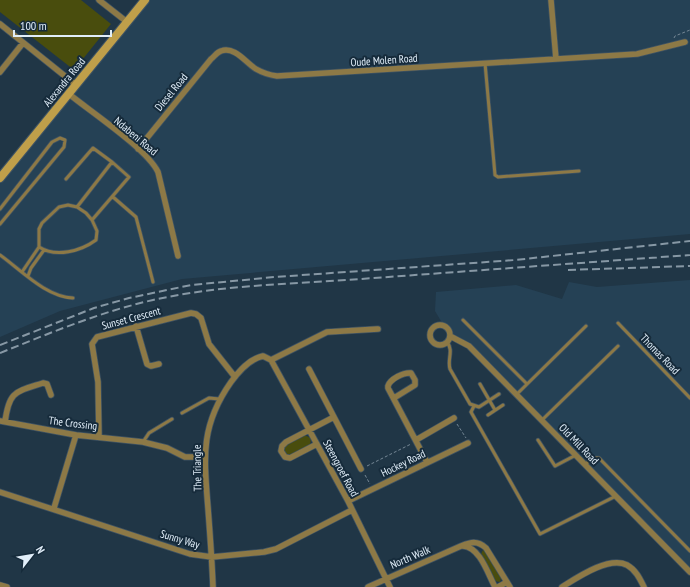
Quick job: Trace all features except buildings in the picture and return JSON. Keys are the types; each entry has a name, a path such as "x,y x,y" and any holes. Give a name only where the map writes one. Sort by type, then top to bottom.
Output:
{"street":[{"path":"99,0 127,22"},
{"name":"Alexandra Road","path":"0,178 145,0"},
{"path":"552,0 556,58"},
{"path":"0,24 76,85"},
{"name":"Oude Molen Road","path":"221,51 230,51 238,55 260,72 277,76 637,54 685,42"},
{"path":"0,72 23,43"},
{"name":"Diesel Road","path":"138,149 211,59 221,51"},
{"name":"Ndabeni Road","path":"69,94 138,149 154,165 158,172 178,256"},
{"name":"Sunset Crescent","path":"99,437 98,382 92,344 97,337 136,326 192,313 196,314 201,318 210,344 235,377"},
{"name":"Old Mill Road","path":"447,342 440,344 434,342 431,336 432,330 437,325 444,325 449,330 450,336 469,346 690,572"},
{"path":"136,326 146,364 151,366 159,364"},
{"path":"271,360 327,332 378,329"},
{"path":"447,342 450,336"},
{"name":"The Triangle","path":"213,587 204,457 208,430 219,399 235,377 254,359 263,356 271,360"},
{"name":"Steengroef Road","path":"271,360 348,501 390,587"},
{"path":"309,369 361,468"},
{"path":"394,398 415,385 415,380 410,373 406,373 388,384 388,388 427,462"},
{"path":"3,422 9,400 15,393 47,384 50,395"},
{"path":"317,444 293,457 287,457 283,454 281,448 283,444 334,416"},
{"path":"416,440 454,418"},
{"name":"The Crossing","path":"3,422 76,435 143,442 167,448 185,457 204,457"},
{"path":"54,508 76,435"},
{"name":"Hockey Road","path":"348,501 468,443"},
{"name":"Sunny Way","path":"0,492 54,508 190,554 212,557 251,554 276,549 352,510"},
{"name":"North Walk","path":"368,587 470,543 480,543 490,553 508,584"},
{"path":"461,546 470,547 473,549 496,587 508,584"},
{"path":"562,587 610,563 628,566 635,572 644,587"},
{"path":"0,585 7,587"}],"lane":[{"path":"484,63 495,175 498,177 580,171"},
{"path":"0,209 52,142 60,138 65,140 64,147 0,224"},
{"path":"66,179 93,148 129,177 92,220"},
{"path":"77,207 112,162"},
{"path":"113,197 136,217 153,282"},
{"path":"22,272 39,247 39,229 52,212 64,206 77,207 92,220 97,231 96,240 88,246 64,252 44,250 39,247"},
{"path":"28,276 31,268 44,250"},
{"path":"0,255 22,272 57,295 73,298"},
{"path":"463,320 527,384"},
{"name":"Thomas Road","path":"618,323 690,398"},
{"path":"517,394 586,326"},
{"path":"447,342 451,351 448,364 470,404 479,406 498,394"},
{"path":"542,420 618,346"},
{"path":"480,384 495,410"},
{"path":"182,414 209,398 219,399"},
{"path":"488,415 503,405"},
{"path":"474,406 471,412 540,534 616,496"},
{"path":"143,442 149,433 172,419"},
{"path":"538,440 555,466 576,455"},
{"path":"585,465 592,458 599,458 690,551"}],"path":[{"path":"672,46 675,36 690,30"},
{"path":"454,418 468,443"},
{"path":"372,489 361,468 416,440"}],"shaded area":[{"path":"0,0 81,0 111,24 74,70 0,12"},
{"path":"145,0 690,0 690,234 182,279 60,311 0,337 0,178"},
{"path":"690,280 690,572 469,346 450,336 435,311 436,292 516,285 562,299 569,282 597,287"},
{"path":"304,435 311,438 310,446 293,455 284,452 285,446"},
{"path":"483,550 487,551 501,578 500,582 495,581 481,554"}],"railway":[{"path":"0,345 94,308 129,298 191,285 275,277 515,260 690,241"},
{"path":"0,353 75,324 133,305 204,291 690,255"},
{"path":"568,270 690,266"}]}
